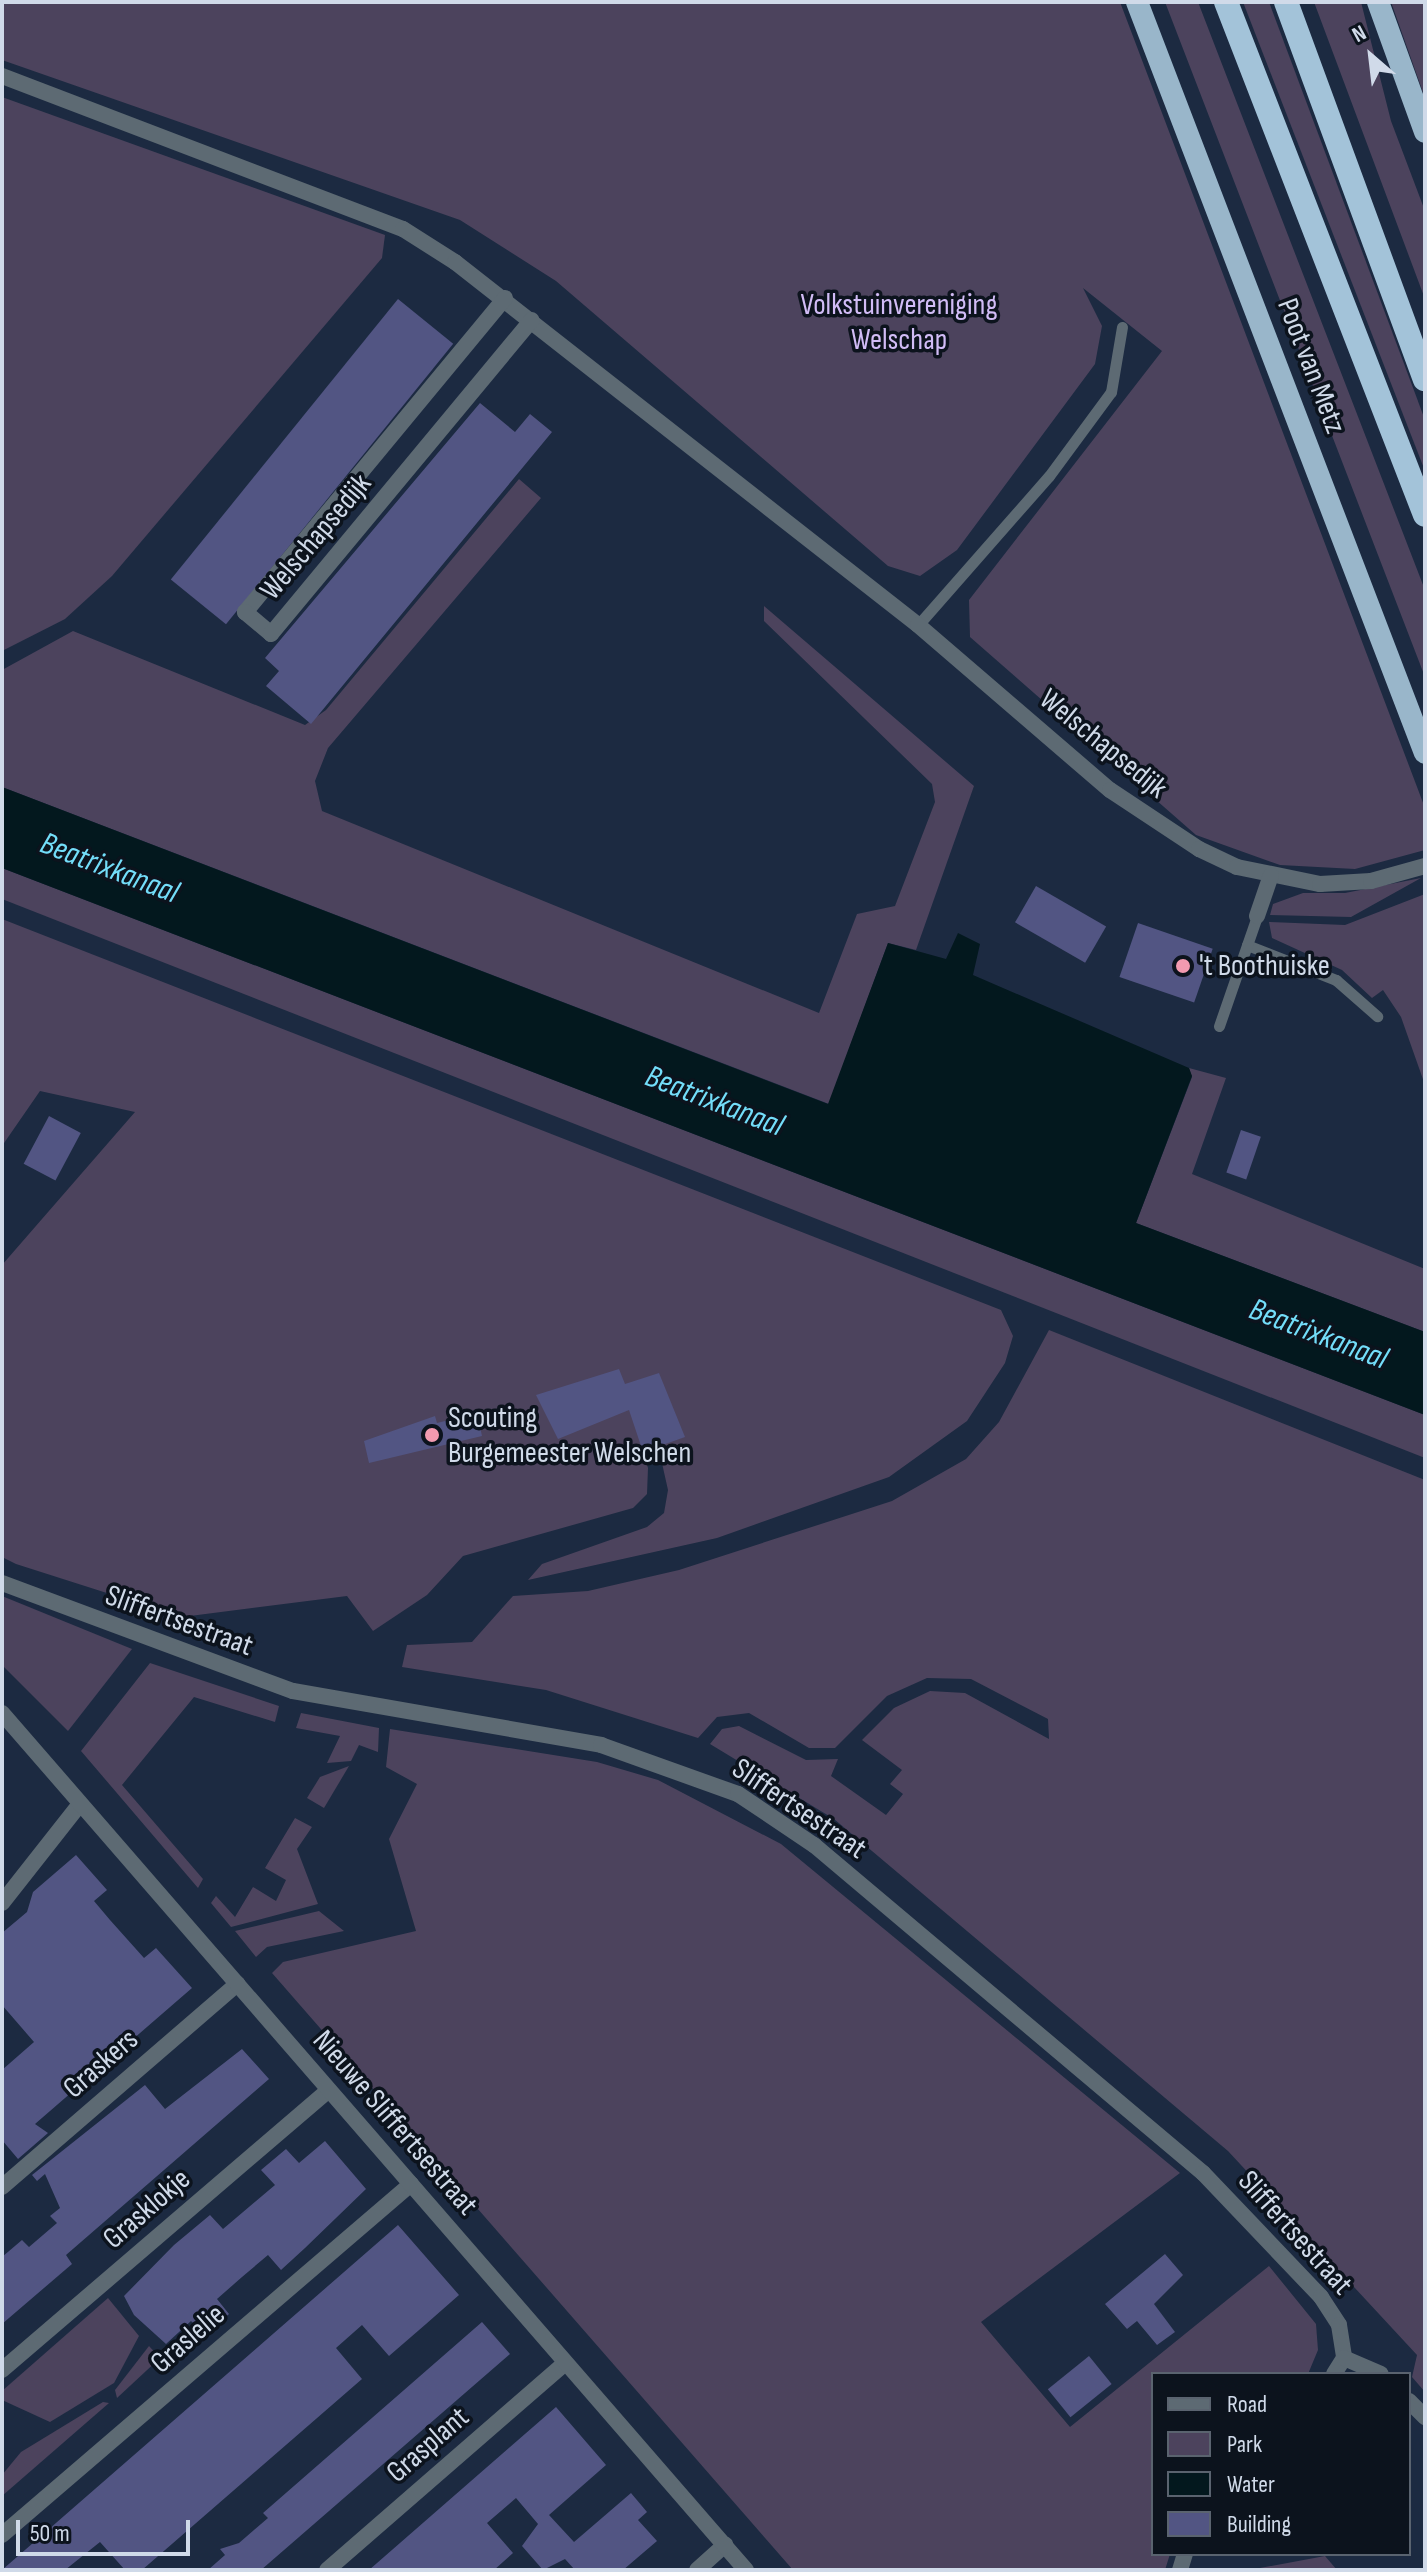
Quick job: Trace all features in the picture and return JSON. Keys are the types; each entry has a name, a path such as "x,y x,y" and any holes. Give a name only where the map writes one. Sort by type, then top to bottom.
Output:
{"highway":[{"name":"Poot van Metz","path":"1137,2 1425,753"},
{"name":"Poot van Metz","path":"1226,2 1425,515"},
{"path":"1286,2 1425,379"},
{"path":"1378,2 1425,132"}],"street":[{"name":"Welschapsedijk","path":"2,76 403,229 505,298 918,625 1110,790 1199,849 1271,875 1320,884 1371,881 1425,866"},
{"name":"Welschapsedijk","path":"505,298 245,612 271,634 532,320"},
{"path":"1257,916 1271,875"},
{"name":"Sliffertsestraat","path":"2,1583 293,1691 601,1745 738,1794 814,1845 1203,2173 1314,2288 1339,2325 1344,2358"},
{"name":"Nieuwe Sliffertsestraat","path":"5,1721 746,2570"},
{"path":"2,1903 80,1804"},
{"name":"Graskers","path":"2,2187 237,1984"},
{"name":"Grasklokje","path":"2,2370 328,2091"},
{"name":"Graslelie","path":"2,2535 411,2184"},
{"path":"1335,2372 1344,2358 1376,2372"},
{"name":"Grasplant","path":"327,2570 565,2363"},
{"path":"697,2570 725,2545"}],"lane":[{"path":"918,625 1111,392 1122,327"},
{"path":"1219,1026 1257,916"},
{"path":"1247,945 1336,980 1377,1016"}],"green space":[{"name":"Volkstuinvereniging Welschap","path":"2,2 1120,2 1425,808 1425,850 1355,869 1280,865 1196,835 970,637 969,600 1162,351 1083,288 1102,326 1095,364 957,550 920,576 888,566 556,281 460,220 2,60"},
{"path":"1165,2 1198,2 1425,590 1425,677"},
{"path":"1243,2 1269,2 1425,420 1425,471"},
{"path":"1314,2 1361,2 1391,121 1425,211 1425,299"},
{"path":"1391,2 1425,2 1425,98"},
{"path":"2,97 385,235 382,258 112,576 65,619 2,651"},
{"path":"519,479 541,498 328,748 315,781 322,811 819,1013 857,914 895,906 935,802 932,784 764,621 764,606 974,786 916,950 888,943 829,1104 2,787 2,670 73,631 305,725 326,710"},
{"path":"2,868 1425,1415 1425,1458 2,899"},
{"path":"1421,878 1351,917 1270,915 1273,904 1303,893 1345,893"},
{"path":"1425,894 1425,1085 1401,1017 1383,990 1372,998 1342,970 1272,938 1269,922 1345,925"},
{"path":"2,919 1001,1310 1013,1336 1005,1363 967,1421 889,1477 717,1538 528,1580 542,1564 647,1527 664,1513 668,1490 648,1401 631,1407 648,1468 647,1494 633,1508 463,1556 427,1595 373,1631 347,1596 182,1617 16,1564 2,1557 2,1265 135,1112 40,1091 2,1146"},
{"path":"1189,1068 1226,1078 1192,1174 1425,1269 1425,1332 1136,1223 1192,1077"},
{"path":"1049,1330 1425,1480 1425,2392 1412,2377 1417,2355 1228,2151 834,1819 710,1744 722,1729 739,1726 806,1760 838,1759 831,1776 886,1815 903,1794 890,1784 902,1770 862,1740 894,1708 930,1691 965,1693 1049,1739 1048,1719 971,1679 927,1678 887,1696 835,1748 809,1748 749,1713 717,1717 698,1738 546,1690 402,1667 407,1645 472,1642 513,1596 588,1591 679,1570 892,1501 966,1459 999,1422"},
{"path":"2,1596 132,1649 68,1731 2,1665"},
{"path":"150,1663 279,1706 275,1722 194,1697 122,1785 203,1879 198,1888 81,1751"},
{"path":"301,1713 379,1728 378,1752 359,1745 351,1761 327,1763 340,1736 296,1728"},
{"path":"390,1729 597,1762 658,1780 781,1844 1180,2173 981,2322 1070,2427 1269,2266 1316,2324 1318,2350 1309,2372 1151,2372 1151,2556 1169,2556 1165,2570 793,2570 272,1973 283,1962 416,1931 389,1839 417,1784 386,1767"},
{"path":"349,1766 324,1808 307,1798 320,1777"},
{"path":"295,1818 312,1827 297,1849 318,1904 231,1927 211,1903 216,1896 235,1917 253,1887 276,1901 286,1880 265,1868"},
{"path":"319,1911 344,1931 267,1947 256,1957 235,1931"},
{"path":"108,2298 139,2336 114,2383 50,2422 2,2400 2,2391"},
{"path":"149,2346 160,2358 117,2398 115,2390"},
{"path":"103,2402 109,2403 2,2496 2,2475 21,2452"},
{"path":"1325,2556 1337,2570 1249,2570"}],"water":[{"name":"Beatrixkanaal","path":"2,787 828,1104 888,943 946,959 958,933 980,944 973,975 1189,1068 1192,1076 1136,1223 1425,1332 1425,1415 2,868"}],"building":[{"path":"398,299 453,344 226,624 171,580"},
{"path":"480,403 515,432 530,414 552,432 311,724 266,686 279,671 265,658"},
{"path":"1036,886 1106,926 1085,963 1015,922"},
{"path":"1138,923 1213,949 1194,1003 1119,977"},
{"path":"49,1116 81,1133 55,1181 24,1164"},
{"path":"1241,1130 1261,1137 1246,1179 1226,1173"},
{"path":"619,1369 625,1384 659,1373 685,1437 643,1452 629,1410 558,1439 536,1395"},
{"path":"477,1413 482,1436 369,1463 364,1441 435,1416 437,1423"},
{"path":"76,1855 107,1890 94,1901 110,1920 144,1958 156,1948 192,1988 35,2124 48,2133 18,2159 2,2140 2,2070 34,2042 2,2005 2,1933 27,1912 33,1892"},
{"path":"242,2049 269,2079 66,2255 72,2264 2,2324 2,2257 22,2240 29,2247 57,2223 50,2216 60,2208 45,2174 37,2181 32,2175 145,2085 165,2109"},
{"path":"325,2141 366,2189 281,2270 268,2255 242,2277 217,2299 229,2314 205,2335 191,2321 166,2344 134,2315 124,2296 174,2245 210,2215 223,2229 275,2185 261,2170 286,2149 299,2163"},
{"path":"398,2225 459,2295 426,2324 389,2356 362,2325 336,2348 362,2379 142,2570 125,2570 100,2542 65,2570 2,2570"},
{"path":"1165,2254 1183,2275 1154,2304 1175,2332 1157,2345 1137,2321 1127,2329 1105,2304"},
{"path":"482,2322 510,2354 261,2570 208,2570 225,2555 220,2549 239,2543 268,2518 263,2513"},
{"path":"1089,2356 1112,2384 1070,2417 1048,2389"},
{"path":"556,2407 606,2465 549,2515 574,2542 631,2493 647,2512 638,2520 657,2541 623,2570 575,2570 565,2559 543,2570 522,2546 538,2524 516,2498 487,2523 513,2553 494,2570 369,2570"}],"place":[{"name":"'t Boothuiske","path":"1183,966"},
{"name":"Scouting Burgemeester Welschen","path":"432,1435"}]}
